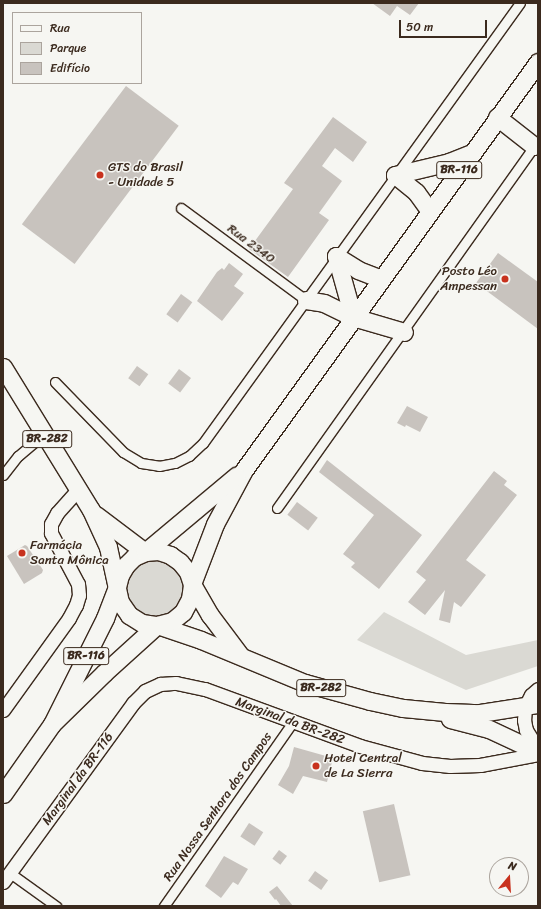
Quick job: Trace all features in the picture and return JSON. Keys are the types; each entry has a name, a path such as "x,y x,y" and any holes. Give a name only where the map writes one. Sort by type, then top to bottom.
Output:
{"highway":[{"name":"BR-116","path":"52,724 109,668 157,625 172,621 183,612 190,599 192,584 215,524 244,470 538,62"},
{"path":"498,117 536,144"},
{"path":"395,175 449,162 471,153"},
{"path":"395,175 416,192 430,211"},
{"path":"336,256 353,317"},
{"path":"336,256 358,270 381,279"},
{"path":"306,300 324,303 353,317 404,332"},
{"name":"BR-282","path":"3,367 91,510 108,547 118,587 120,602 129,615 142,623 157,625 305,683 370,701 403,708 445,712 480,713 531,706"},
{"name":"BR-116","path":"3,794 52,724 105,618 118,587 120,575 126,565 134,557 145,552 244,470"},
{"name":"BR-282","path":"91,510 108,525 145,552 158,551 175,558 188,572 192,584 220,630 243,658"},
{"path":"403,708 489,729 538,752"}],"street":[{"path":"55,382 122,452 141,463 159,466 175,463 189,456 203,443 336,256 520,3"},
{"path":"277,508 404,332 536,144"},
{"name":"Rua 2340","path":"181,208 306,300"},
{"path":"3,475 18,456 44,434"},
{"path":"3,710 69,618 76,605 79,595 78,584 51,533 51,524 56,513 78,490"},
{"name":"Marginal da BR-282","path":"160,684 176,683 205,689 360,746 422,763 450,766 480,765 538,752"},
{"name":"Marginal da BR-116","path":"6,878 133,703 145,691 160,684"},
{"path":"538,689 531,695 531,706 526,730 538,752"},
{"name":"Rua Nossa Senhora dos Campos","path":"164,906 294,722"},
{"path":"6,878 56,906"}],"green space":[{"path":"149,560 161,560 171,564 179,572 183,582 183,594 179,604 171,612 161,616 149,616 139,612 131,604 127,594 127,582 131,572 139,564"},
{"path":"384,612 466,655 538,640 538,666 466,690 357,640"}],"building":[{"path":"372,3 419,3 410,15 397,6 390,16"},
{"name":"GTS do Brasil - Unidade 5","path":"126,86 179,126 75,264 22,224"},
{"path":"333,117 367,142 353,162 335,148 322,166 342,181 319,213 329,220 288,277 249,249 293,189 284,183"},
{"path":"498,253 538,282 538,329 476,283"},
{"path":"229,263 243,274 234,286 244,293 222,321 197,301 217,272 222,268 224,270"},
{"path":"181,294 192,302 178,322 166,314"},
{"path":"137,366 148,374 140,386 128,378"},
{"path":"179,369 191,378 180,392 168,383"},
{"path":"407,406 428,417 420,432 406,425 405,427 397,423"},
{"path":"327,460 422,535 379,589 351,567 355,563 343,554 374,515 319,472"},
{"path":"494,471 507,481 504,485 517,495 466,560 486,575 461,607 454,602 450,623 439,620 445,590 425,615 408,602 426,580 416,572"},
{"path":"297,502 318,518 308,530 287,515"},
{"path":"25,545 43,570 42,573 24,584 7,556"},
{"name":"Hotel Central de La Sierra","path":"294,747 333,758 327,782 303,776 293,794 278,785 289,766"},
{"path":"394,804 410,875 379,882 363,811"},
{"path":"249,823 263,832 255,846 240,836"},
{"path":"279,850 287,856 280,865 272,859"},
{"path":"224,856 248,869 238,885 233,882 221,898 205,886"},
{"path":"315,871 328,880 321,890 308,881"},
{"path":"277,886 293,906 281,906 276,899 275,900 269,892"}],"place":[{"name":"GTS do Brasil - Unidade 5","path":"100,175"},
{"name":"Posto Léo Ampessan","path":"505,279"},
{"name":"Farmácia Santa Mônica","path":"22,553"},
{"name":"Hotel Central de La Sierra","path":"316,766"}]}
